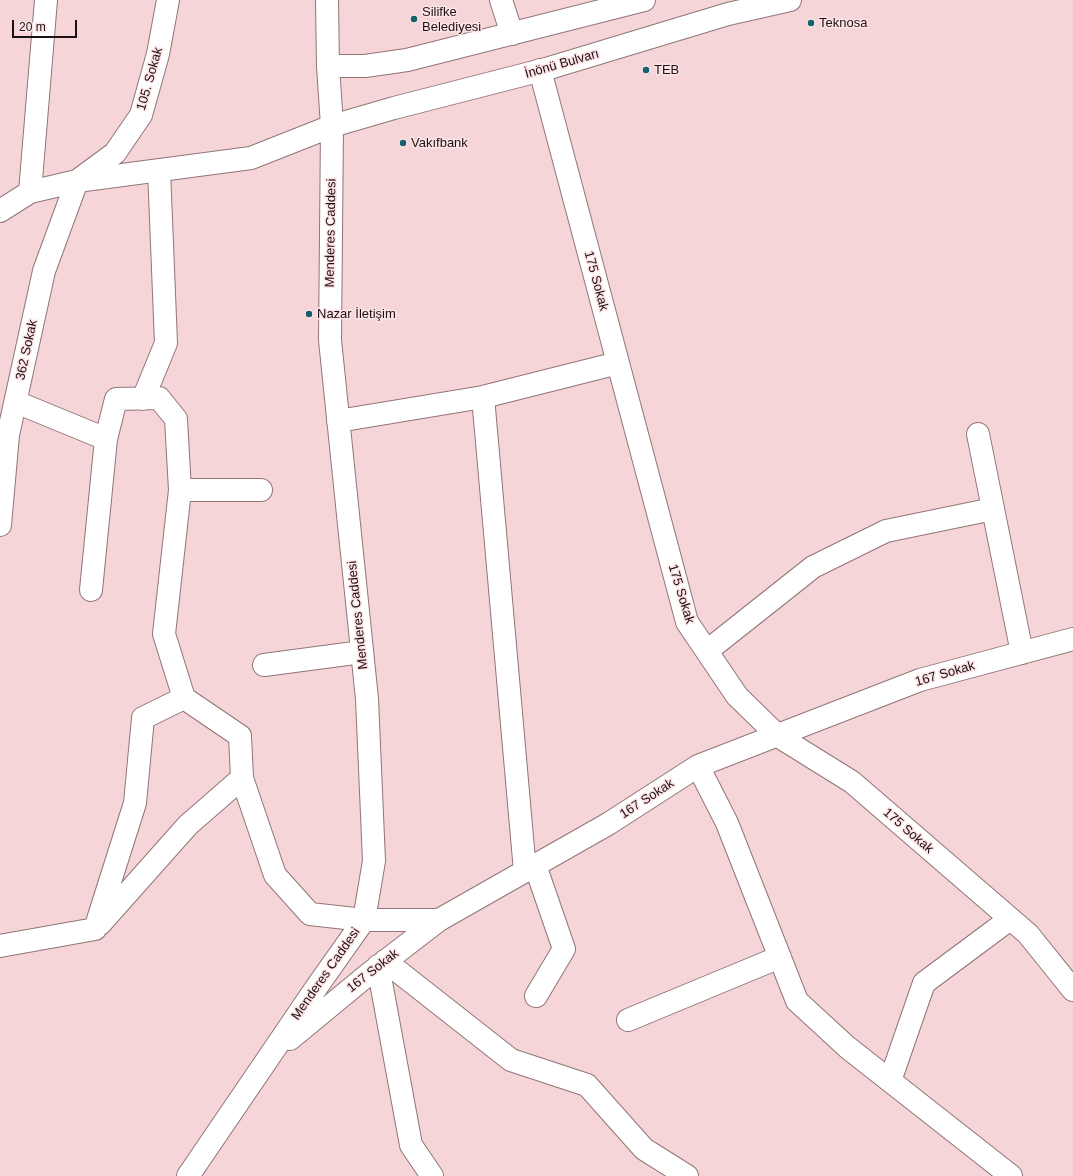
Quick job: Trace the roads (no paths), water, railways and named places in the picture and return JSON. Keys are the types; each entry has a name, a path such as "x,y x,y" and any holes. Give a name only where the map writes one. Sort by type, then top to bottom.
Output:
{"street":[{"path":"30,192 46,0"},
{"name":"105. Sokak","path":"77,181 115,153 140,115 158,54 168,0"},
{"name":"Menderes Caddesi","path":"188,1176 364,920 374,861 367,699 330,340 332,126 328,66 327,0"},
{"path":"501,0 512,34"},
{"path":"328,66 365,66 407,60 644,0"},
{"name":"İnönü Bulvarı","path":"0,211 30,192 77,181 251,158 332,126 394,108 540,70 728,14 790,0"},
{"name":"175 Sokak","path":"540,70 687,622 737,696 778,736 852,782 1028,934 1073,990"},
{"path":"143,399 166,343 160,170"},
{"name":"362 Sokak","path":"0,525 8,435 44,271 77,181"},
{"path":"338,421 483,397 618,363"},
{"path":"483,397 530,868 564,950 536,996"},
{"path":"91,590 106,439 116,399 159,398 176,418 180,490 164,634 184,698 240,736 242,778 275,875 310,914 364,920 439,920"},
{"path":"16,402 106,439"},
{"path":"978,434 1022,653"},
{"path":"180,490 261,490"},
{"path":"707,651 813,567 886,531 993,509"},
{"name":"167 Sokak","path":"270,1055 439,920 608,824 698,766 920,680 1073,640"},
{"path":"264,665 362,652"},
{"path":"95,929 135,803 143,718 184,698"},
{"path":"698,766 727,824 797,1001 847,1047 1011,1176"},
{"path":"0,946 95,929 188,825 242,778"},
{"path":"890,1081 924,983 1010,919"},
{"path":"628,1020 780,957"},
{"path":"382,964 411,1145 432,1176"},
{"path":"382,964 510,1060 587,1085 644,1149 686,1176"}],"place":[{"name":"Silifke Belediyesi","path":"414,19"},
{"name":"Teknosa","path":"811,23"},
{"name":"TEB","path":"646,70"},
{"name":"Vakıfbank","path":"403,143"},
{"name":"Nazar İletişim","path":"309,314"}]}
